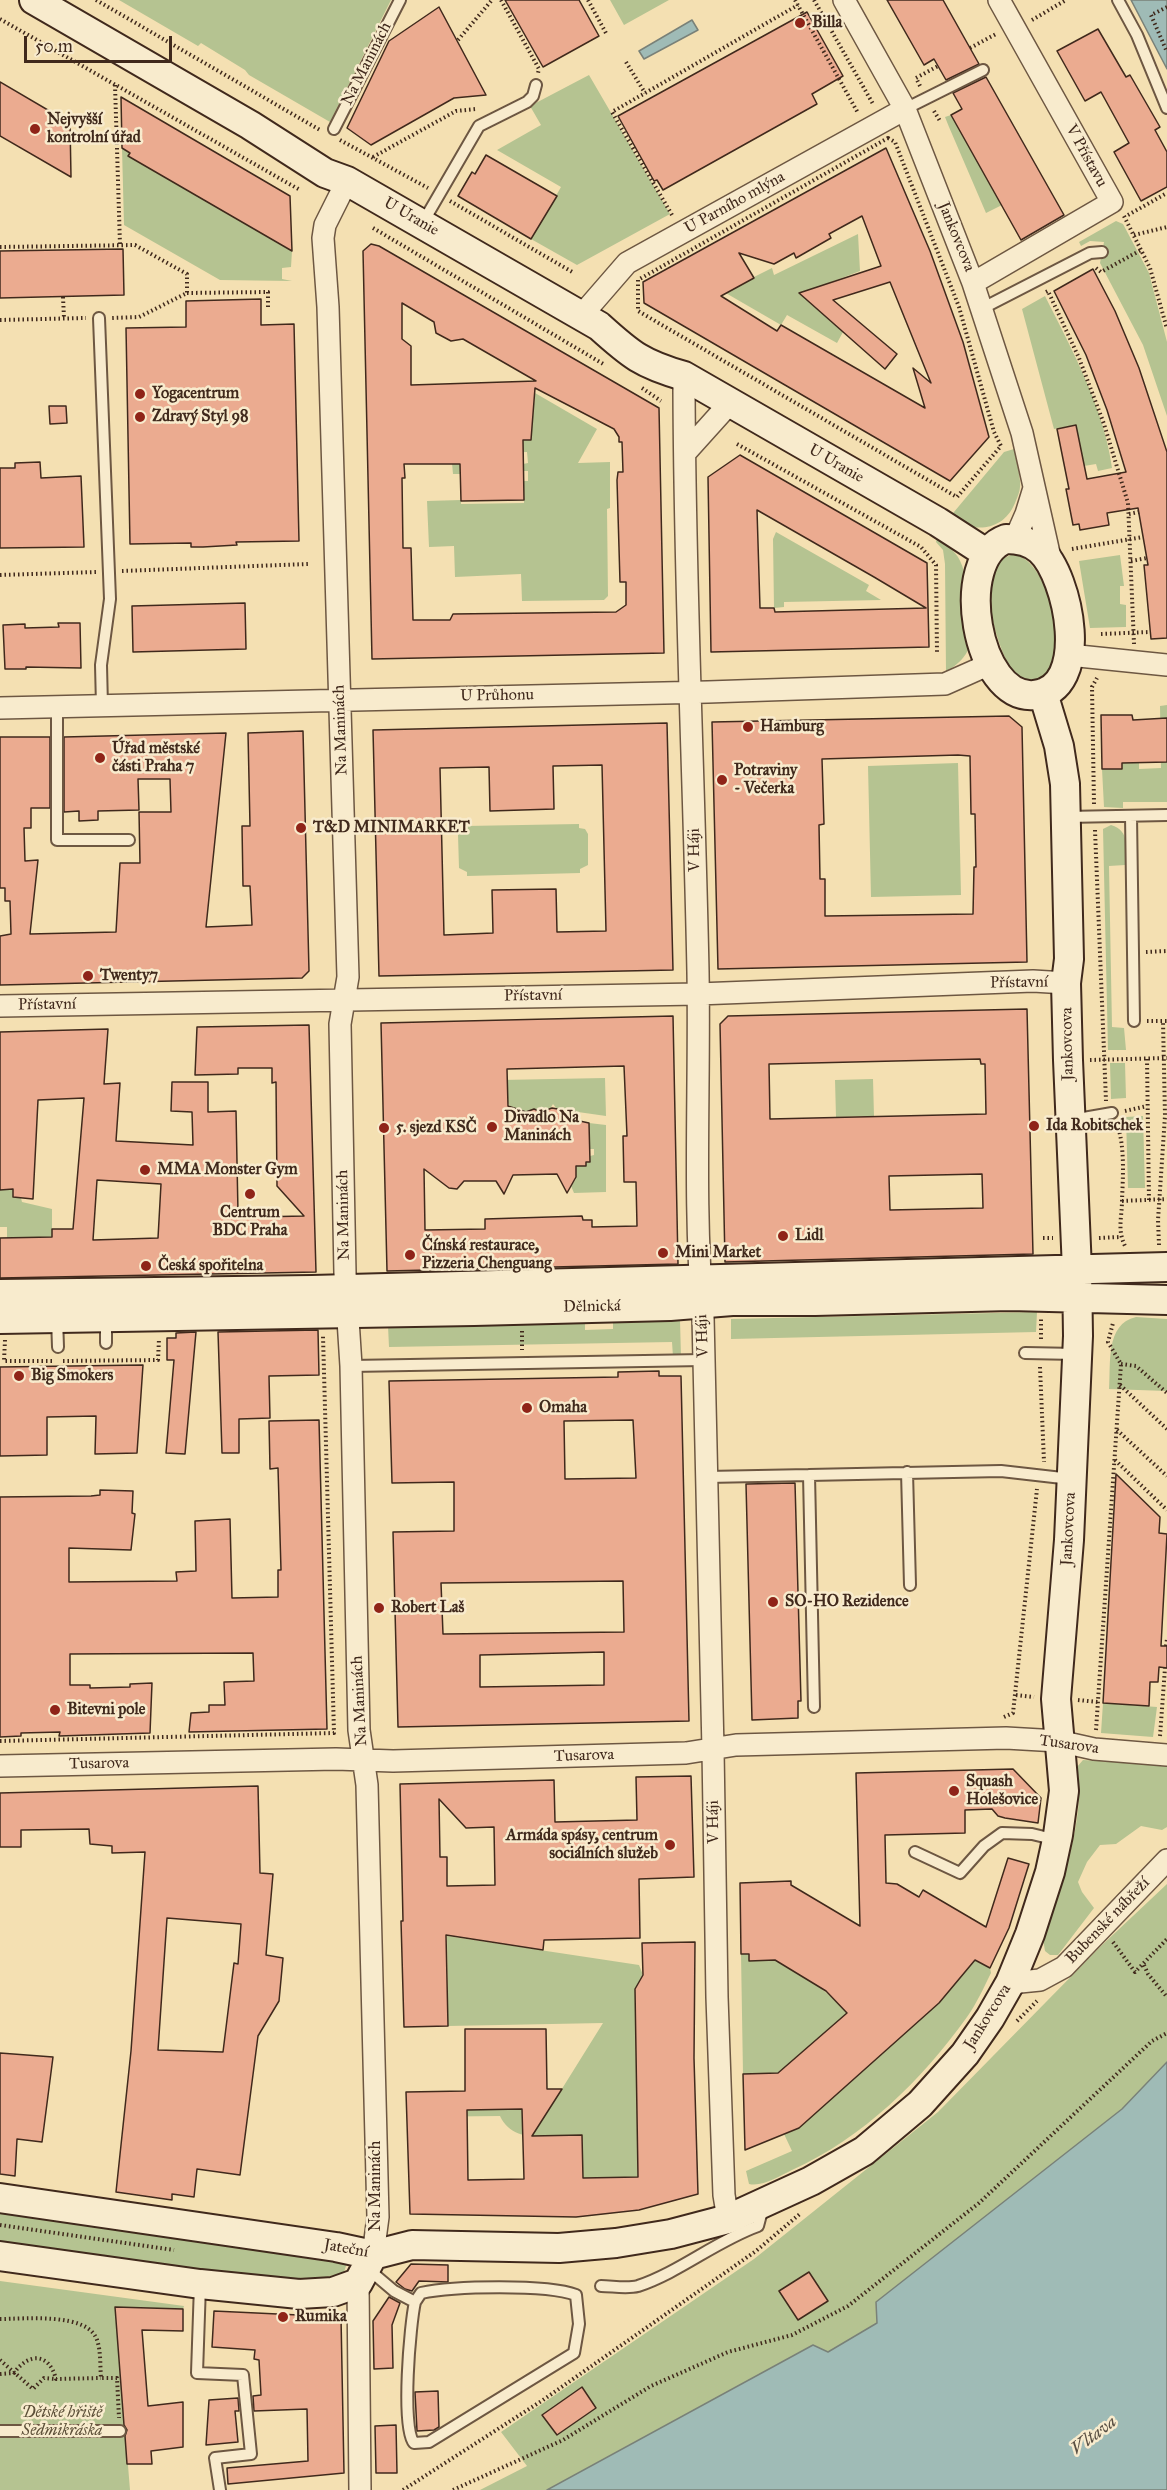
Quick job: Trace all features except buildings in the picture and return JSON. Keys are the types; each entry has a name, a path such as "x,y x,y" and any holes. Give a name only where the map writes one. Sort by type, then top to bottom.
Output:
{"street":[{"name":"U Uranie","path":"34,0 250,125 325,173 347,181 590,321 643,340 659,349 684,376 938,522 986,553"},
{"name":"Jankovcova","path":"728,2219 811,2181 864,2151 920,2104 965,2054 1010,1983 1030,1934 1050,1872 1064,1791 1056,1699 1069,1540 1077,1354 1077,1283 1066,983 1069,959 1067,817 1063,761 1043,693 1055,687 1064,674 1069,655 1070,631 1064,598 1062,557 1034,488 1022,433 974,283 905,109 844,0"},
{"name":"V Přístavu","path":"974,283 1119,210 999,0"},
{"name":"U Parního mlýna","path":"590,321 627,263 905,109"},
{"name":"Na Maninách","path":"347,181 325,225 323,238 328,307 348,977 340,1024 347,1301 351,1366 359,1730 367,1785 378,2217 366,2269 360,2490"},
{"name":"V Háji","path":"684,376 717,1996 724,2195 728,2219"},
{"path":"685,453 729,403"},
{"path":"1015,539 1034,488"},
{"path":"1043,693 1024,694 1012,690 1001,681 990,664 982,641 976,590 979,570 986,553 999,542 1015,539 1028,542 1040,550 1062,557"},
{"path":"1069,655 1167,666"},
{"name":"U Průhonu","path":"0,708 945,684 990,664"},
{"name":"Přístavní","path":"0,1006 698,994 1021,982 1066,983"},
{"path":"1077,1283 1163,1257"},
{"path":"1077,1283 1167,1300"},
{"name":"Dělnická","path":"0,1294 57,1305 105,1318 347,1301 701,1291 732,1301 815,1285 1010,1296 1077,1283"},
{"name":"Dělnická","path":"0,1319 57,1305"},
{"name":"Tusarova","path":"0,1766 405,1761 686,1753 736,1746 983,1739 1058,1741 1094,1749 1167,1755"},
{"name":"Bubenské nábřeží","path":"1010,1983 1040,1980 1064,1967 1167,1860"},
{"name":"Jateční","path":"0,2198 325,2245 366,2269"},
{"name":"Jateční","path":"0,2256 200,2284 299,2294 333,2292 366,2269 412,2245 559,2248 616,2243 671,2234 728,2219"}],"lane":[{"name":"Na Maninách","path":"334,129 400,0"},
{"path":"1118,0 1137,35 1167,108"},
{"path":"905,109 982,70"},
{"path":"422,224 479,126 527,102 533,96 536,84"},
{"path":"983,308 1090,253 1102,252"},
{"path":"99,318 110,599 101,665 102,706"},
{"path":"57,707 57,840 129,840"},
{"path":"1067,817 1167,815"},
{"path":"1131,816 1134,1021"},
{"path":"1072,1120 1112,1113"},
{"path":"57,1305 58,1347"},
{"path":"1025,1353 1077,1354"},
{"path":"351,1366 523,1365 704,1360"},
{"path":"707,1477 1000,1471 1072,1479"},
{"path":"907,1472 910,1585"},
{"path":"808,1475 814,1707"},
{"path":"915,1852 960,1873 984,1846 1002,1833 1016,1832 1057,1840"},
{"path":"601,2286 636,2286 684,2264 758,2226 763,2204"},
{"path":"366,2269 394,2291 415,2302"},
{"path":"200,2284 197,2373 243,2375 251,2454 214,2458 220,2490"},
{"path":"442,2289 556,2289 568,2292 576,2295 579,2324 574,2353 429,2442 414,2443 410,2437 408,2408 410,2322 415,2302 421,2293 442,2289"},
{"path":"0,2431 120,2431"}],"path":[{"path":"458,40 492,0"},
{"path":"501,0 538,69 536,84"},
{"path":"588,0 608,35"},
{"path":"795,0 858,113"},
{"path":"814,0 873,104"},
{"path":"970,48 1066,0"},
{"path":"672,215 612,112 798,5"},
{"path":"1167,7 1151,15 1167,52"},
{"path":"0,19 300,190"},
{"path":"626,62 645,93"},
{"path":"115,85 120,245"},
{"path":"373,158 456,111 477,109"},
{"path":"888,138 895,142 959,307 1000,446 957,497 638,311 638,280 888,138"},
{"path":"1167,193 1119,210 1150,268 1167,329"},
{"path":"1134,235 1167,227"},
{"path":"373,228 609,368"},
{"path":"0,247 62,248 135,245 187,274 187,293"},
{"path":"1088,268 1097,268 1101,272 1141,250"},
{"path":"1040,296 1058,285"},
{"path":"1048,291 1079,358 1104,424 1128,503 1134,662"},
{"path":"0,320 139,317 187,293 268,292 268,310"},
{"path":"63,297 64,318"},
{"path":"638,385 662,401"},
{"path":"737,444 921,548 936,565 937,653"},
{"path":"1129,514 1139,512"},
{"path":"1062,557 1143,537"},
{"path":"1131,561 1147,558"},
{"path":"0,575 308,564"},
{"path":"1101,634 1150,632"},
{"path":"1108,678 1097,677 1092,687 1095,817 1106,1101 1121,1135 1120,1237 1125,1245"},
{"path":"1133,952 1167,951"},
{"path":"1163,1021 1166,1116 1158,1220 1163,1257"},
{"path":"1068,1060 1165,1058"},
{"path":"1147,1059 1149,1200"},
{"path":"1112,1113 1147,1106"},
{"path":"1122,1200 1167,1199"},
{"path":"1096,1238 1120,1237"},
{"path":"1043,1238 1055,1238"},
{"path":"995,1718 1007,1717 1014,1713 1035,1495 1042,1476 1044,1460 1041,1322"},
{"path":"1094,1749 1121,1364 1108,1342 1112,1324"},
{"path":"522,1330 523,1365"},
{"path":"0,1741 334,1733 324,1346"},
{"path":"1121,1364 1136,1366 1167,1392"},
{"path":"1120,1384 1167,1429"},
{"path":"1117,1429 1167,1476"},
{"path":"1114,1459 1167,1510"},
{"path":"1166,1646 1167,1639"},
{"path":"1161,1727 1165,1668"},
{"path":"1112,1939 1115,1947 1135,1972 1167,1939"},
{"path":"1144,1965 1148,1974 1167,1997"},
{"path":"453,2490 563,2440 651,2386 728,2352 792,2335 848,2306 979,2203 1152,2041 1167,2033"},
{"path":"0,2319 70,2320 91,2329 98,2340 100,2378"},
{"path":"0,2374 14,2373 21,2364 29,2359 40,2359 48,2362 54,2370 56,2379"},
{"path":"0,2360 33,2389 44,2378 117,2378 120,2431"}],"green space":[{"path":"119,0 391,0 330,122 249,75 245,70 201,43 198,46"},
{"path":"610,0 669,0 624,25"},
{"path":"589,75 670,214 577,265 531,239 561,187 497,150 541,125 530,106"},
{"path":"951,115 1002,205 986,213 945,117"},
{"path":"122,148 130,153 129,156 292,251 291,267 282,268 282,279 292,281 220,280 124,225"},
{"path":"1116,221 1123,224 1149,273 1167,342 1167,416 1143,345 1100,263 1104,242 1090,241 1081,246 1079,242"},
{"path":"858,234 860,271 800,294 843,332 837,343 787,315 781,325 724,292 772,268 774,275"},
{"path":"1045,296 1086,380 1102,423 1112,468 1098,471 1096,464 1084,466 1075,425 1054,429 1022,309"},
{"path":"535,393 597,429 578,463 610,462 610,508 607,509 608,596 604,600 522,601 521,574 455,577 454,546 429,547 427,501 461,500 461,504 524,503 524,481 528,481 528,471 523,471 523,464 528,463 527,452 460,454 460,474 453,474 452,463 448,463 447,442 531,440"},
{"path":"1014,449 1020,487 1010,513 1003,520 986,527 968,526 949,518 1004,452"},
{"path":"776,532 869,585 866,591 881,600 784,602 784,607 774,608 773,539"},
{"path":"937,538 958,557 965,576 968,600 970,646 960,661 946,672 945,564 943,550 936,542"},
{"path":"1013,554 1025,559 1044,584 1053,619 1055,637 1051,666 1044,675 1032,682 1019,677 1009,665 1002,651 990,605 990,588 994,573 1000,560"},
{"path":"1120,555 1124,586 1120,586 1120,604 1126,605 1126,627 1090,628 1079,561"},
{"path":"1167,705 1167,802 1123,802 1123,808 1104,807 1102,769 1122,769 1122,763 1139,763 1139,769 1161,768 1160,706"},
{"path":"958,763 961,895 871,897 868,766"},
{"path":"579,824 579,828 585,829 588,834 588,865 580,869 580,873 467,876 467,872 459,868 458,835 461,831 466,831 466,826"},
{"path":"1111,825 1122,831 1126,841 1125,865 1109,866 1112,1027 1124,1028 1126,1050 1108,1050 1103,829"},
{"path":"1110,1063 1125,1063 1126,1098 1111,1099"},
{"path":"605,1078 606,1116 557,1109 553,1104 549,1111 540,1114 519,1111 508,1103 501,1080"},
{"path":"873,1079 874,1116 836,1117 835,1080"},
{"path":"1143,1116 1145,1188 1128,1188 1126,1117"},
{"path":"589,1123 606,1125 606,1192 574,1193 571,1186 576,1179 576,1166 590,1162 590,1156 594,1155 594,1149 590,1149"},
{"path":"13,1189 13,1197 21,1198 22,1202 52,1209 52,1239 7,1238 7,1227 0,1227 0,1190"},
{"path":"1037,1312 1036,1332 731,1339 731,1319"},
{"path":"1136,1317 1167,1319 1167,1391 1109,1389 1110,1357 1114,1336 1126,1321"},
{"path":"680,1320 681,1357 673,1357 672,1342 389,1347 388,1326 585,1322 585,1330 613,1329 613,1321"},
{"path":"1103,1703 1157,1707 1153,1737 1101,1733"},
{"path":"1083,1760 1167,1765 1167,1827 1162,1830 1141,1826 1116,1844 1100,1845 1087,1862 1078,1882 1082,1892 1094,1908 1058,1955 1050,1955 1045,1951 1043,1939 1070,1854 1078,1809 1077,1767"},
{"path":"1167,1884 1167,2062 1122,2109 877,2302 877,2323 828,2352 813,2345 547,2490 480,2490 527,2466 501,2432 754,2259 938,2112 1100,1947"},
{"path":"447,1936 639,1965 643,1975 635,1989 638,2177 583,2178 581,2135 536,2137 525,2135 515,2132 500,2116 407,2117 406,2111 550,2108 603,2023 448,2026"},
{"path":"741,1954 756,1955 786,1965 826,1992 847,2013 778,2073 743,2074"},
{"path":"974,1960 990,1968 991,1973 980,1995 971,2012 911,2085 867,2124 818,2157 771,2180 760,2184 749,2184 746,2171 792,2151 784,2134 799,2128 939,2003"},
{"path":"0,2210 344,2261 346,2266 344,2272 340,2274 307,2281 206,2273 0,2243"},
{"name":"Dětské hřiště Sedmikráska","path":"0,2281 184,2306 183,2309 115,2307 130,2490 0,2490"}],"water":[{"path":"1131,0 1167,0 1167,69"},
{"path":"692,20 698,30 644,59 639,51"},
{"name":"Vltava","path":"1167,2062 1167,2490 547,2490 813,2345 828,2352 877,2323 876,2302 1122,2109"}],"place":[{"name":"Billa","path":"800,23"},
{"name":"Nejvyšší kontrolní úřad","path":"35,129"},
{"name":"Yogacentrum","path":"140,394"},
{"name":"Zdravý Styl 98","path":"140,417"},
{"name":"Hamburg","path":"748,727"},
{"name":"Úřad městské části Praha 7","path":"100,758"},
{"name":"Potraviny - Večerka","path":"722,780"},
{"name":"T&D MINIMARKET","path":"301,828"},
{"name":"Twenty7","path":"88,976"},
{"name":"Ida Robitschek","path":"1034,1126"},
{"name":"Divadlo Na Maninách","path":"492,1127"},
{"name":"5. sjezd KSČ","path":"384,1128"},
{"name":"MMA Monster Gym","path":"145,1170"},
{"name":"Centrum BDC Praha","path":"250,1194"},
{"name":"Lidl","path":"783,1236"},
{"name":"Mini Market","path":"663,1253"},
{"name":"Čínská restaurace, Pizzeria Chenguang","path":"410,1255"},
{"name":"Česká spořitelna","path":"146,1266"},
{"name":"Big Smokers","path":"19,1376"},
{"name":"Omaha","path":"527,1408"},
{"name":"SO-HO Rezidence","path":"773,1602"},
{"name":"Robert Laš","path":"379,1608"},
{"name":"Bitevni pole","path":"55,1710"},
{"name":"Squash Holešovice","path":"954,1791"},
{"name":"Armáda spásy, centrum sociálních služeb","path":"670,1845"},
{"name":"Rumika","path":"283,2317"}]}
